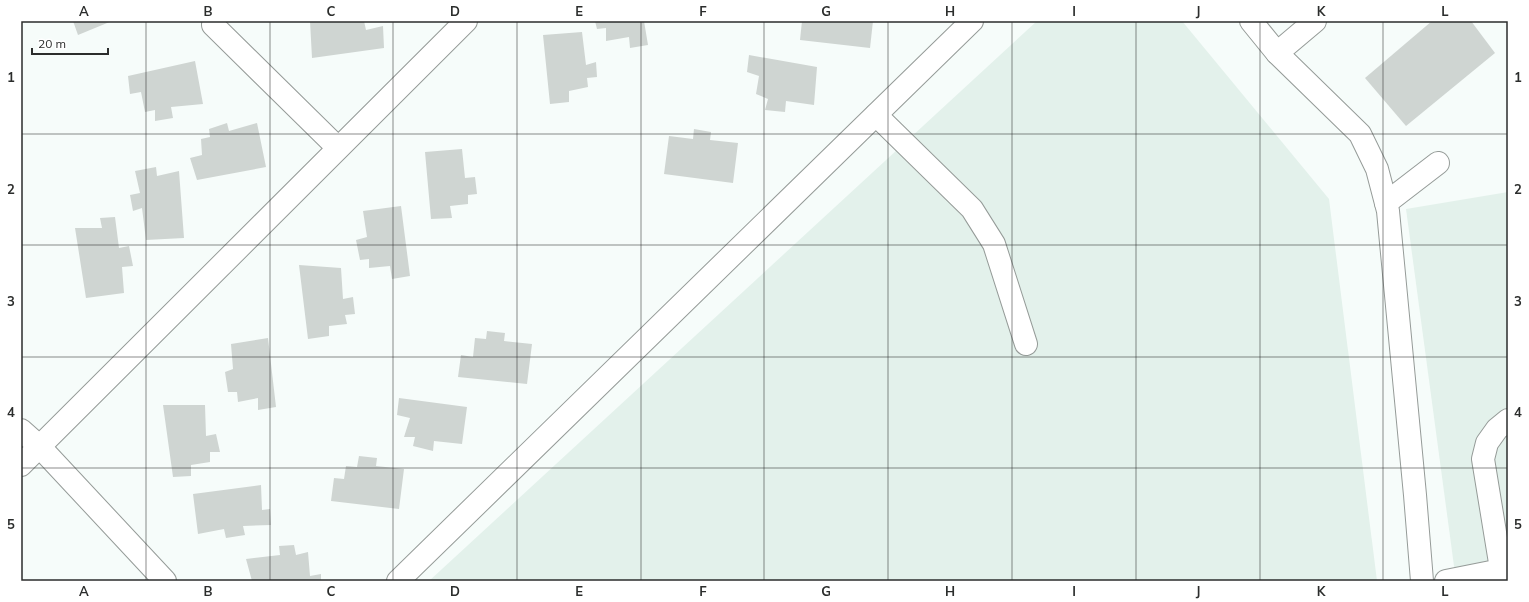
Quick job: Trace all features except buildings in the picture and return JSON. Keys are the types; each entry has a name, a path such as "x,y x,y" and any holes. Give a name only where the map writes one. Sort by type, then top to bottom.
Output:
{"lane":[{"path":"21,464 466,21"},
{"path":"398,581 972,21"},
{"path":"1251,21 1277,52 1360,134 1377,169 1388,211 1416,495 1422,581"},
{"path":"1277,52 1315,21"},
{"path":"213,25 338,148"},
{"path":"876,115 972,209 994,244 1026,344"},
{"path":"1386,203 1438,163"},
{"path":"1446,581 1502,576 1484,459 1486,443 1497,429 1508,420"},
{"path":"21,430 39,446 165,581"}],"shaded area":[{"path":"1037,21 1182,21 1329,199 1377,581 429,581"},
{"path":"1508,192 1508,581 1456,581 1406,209"}]}
